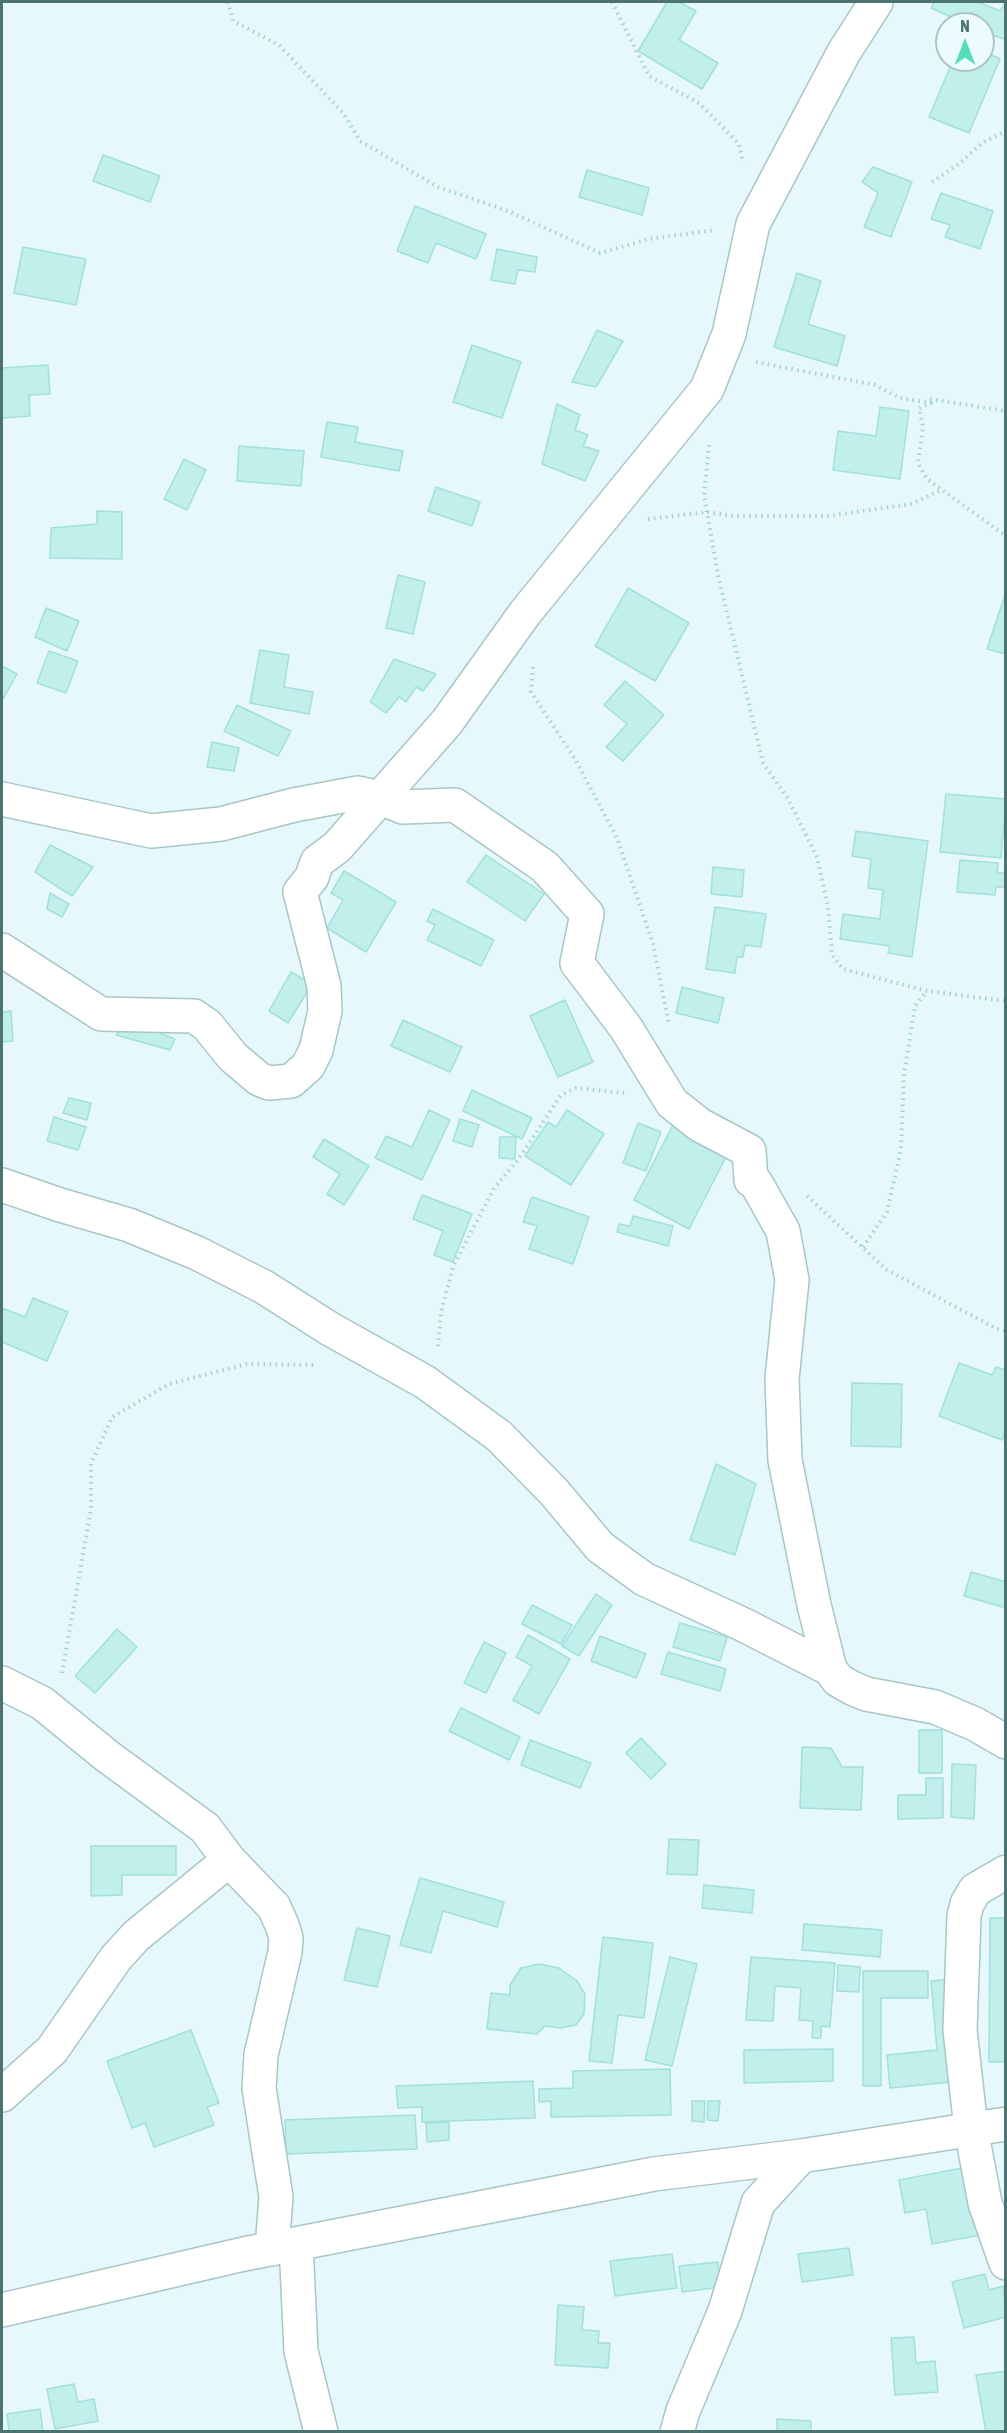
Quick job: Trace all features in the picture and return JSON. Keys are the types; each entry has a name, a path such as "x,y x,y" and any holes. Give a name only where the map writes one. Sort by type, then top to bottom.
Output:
{"street":[{"path":"2,950 101,1014 194,1016 207,1025 233,1057 259,1079 269,1083 291,1081 308,1066 316,1050 325,1011 324,986 300,892 312,877 317,862 337,847 447,722 525,613 707,389 729,334 753,224 844,52 876,2"},
{"path":"2,799 151,831 220,824 294,806 358,794 381,798 403,807 454,805 545,867 587,914 577,963 626,1028 672,1103 700,1125 749,1151 751,1179 756,1183 783,1231 792,1280 782,1379 785,1460 814,1605 830,1669 838,1680 866,1694 935,1707 975,1724 1005,1742"},
{"path":"2,1185 129,1225 197,1253 264,1287 425,1382 500,1436 555,1492 600,1547 644,1579 744,1625 830,1669"},
{"path":"2,1683 42,1703 107,1756 205,1828 229,1860 274,1908 286,1938 261,2055 259,2088 302,2351 321,2432"},
{"path":"2,2095 52,2050 116,1959 136,1936 229,1860"},
{"path":"1005,1872 975,1890 964,1916 960,2030 971,2128 985,2203 1005,2263"},
{"path":"2,2310 284,2247 654,2174 801,2156 1005,2124"},
{"path":"677,2432 728,2302 758,2203 801,2156"}],"path":[{"path":"228,2 233,21 279,45 343,113 360,141 438,187 508,211 600,253 649,239 753,224"},
{"path":"612,2 649,76 699,103 739,144 744,166"},
{"path":"932,182 959,164 982,143 1005,131"},
{"path":"721,355 874,386 900,398 931,403 919,408 923,427 918,463 927,479 939,491 1005,537"},
{"path":"707,389 710,428 704,496 718,575 763,763 788,799 817,857 828,908 832,955 843,969 927,991 1005,1000"},
{"path":"930,399 1005,411"},
{"path":"596,526 707,512 734,516 827,516 911,504 939,491"},
{"path":"525,613 534,652 531,692 575,759 617,838 653,944 670,1030"},
{"path":"862,1247 887,1212 901,1149 904,1074 915,1006 927,991"},
{"path":"448,1399 437,1346 441,1312 453,1267 494,1188 518,1160 561,1095 576,1088 602,1089 672,1103"},
{"path":"801,1191 886,1270 997,1329 1005,1331"},
{"path":"62,1720 61,1675 91,1509 91,1464 112,1417 169,1384 247,1364 317,1365 361,1346"}],"building":[{"path":"667,2 679,2 696,11 679,40 718,63 702,89 638,51"},
{"path":"934,2 978,2 1000,11 1006,2 1006,40 995,36 995,12 940,12 931,8"},
{"path":"995,57 1000,59 995,71"},
{"path":"948,72 995,72 969,133 929,117"},
{"path":"103,155 160,176 150,202 93,181"},
{"path":"873,167 912,182 891,237 864,227 878,193 862,182"},
{"path":"587,170 649,188 642,215 579,197"},
{"path":"941,193 993,211 980,249 945,237 950,225 931,219"},
{"path":"415,206 486,234 476,259 436,243 428,263 397,251"},
{"path":"23,247 86,259 76,305 14,293"},
{"path":"497,249 537,257 535,272 518,270 515,284 491,280"},
{"path":"797,273 821,281 808,324 845,336 837,366 774,347"},
{"path":"597,330 623,341 596,387 572,382"},
{"path":"472,345 521,362 502,418 453,402"},
{"path":"48,365 50,394 29,395 30,416 2,418 2,368"},
{"path":"557,404 580,415 575,430 588,435 583,446 599,451 585,481 542,464"},
{"path":"880,407 909,411 900,479 833,470 838,431 876,436"},
{"path":"327,422 358,427 355,442 403,451 399,471 321,457"},
{"path":"239,446 304,451 301,486 237,481"},
{"path":"184,459 206,470 187,510 164,499"},
{"path":"436,487 480,502 472,526 428,511"},
{"path":"97,511 122,512 122,559 50,558 51,528 97,524"},
{"path":"398,575 425,582 413,634 386,628"},
{"path":"628,588 689,623 655,681 595,646"},
{"path":"1006,592 1006,654 987,649"},
{"path":"46,608 79,621 67,651 35,637"},
{"path":"260,650 289,655 284,687 313,692 309,714 250,703"},
{"path":"49,651 78,661 66,693 37,683"},
{"path":"394,659 436,674 423,691 416,687 406,702 399,697 386,713 370,702"},
{"path":"2,666 17,674 2,701"},
{"path":"625,681 664,715 623,761 606,747 627,724 604,705"},
{"path":"237,705 291,731 278,756 224,731"},
{"path":"212,742 239,748 234,771 207,767"},
{"path":"946,794 1006,799 1001,858 940,852"},
{"path":"856,831 928,841 912,957 888,953 890,946 840,939 843,914 880,919 883,890 868,888 871,859 852,856"},
{"path":"50,845 93,867 72,896 35,872"},
{"path":"486,855 544,894 525,921 467,882"},
{"path":"960,860 998,863 997,873 1006,873 1006,887 996,887 995,895 957,892"},
{"path":"713,867 744,870 742,897 711,894"},
{"path":"344,871 396,902 366,952 327,928 343,900 331,893"},
{"path":"50,893 69,904 62,917 47,909"},
{"path":"715,907 766,914 761,947 745,945 743,957 737,957 735,973 706,969"},
{"path":"433,909 494,940 481,966 427,940 435,925 427,921"},
{"path":"291,972 312,984 288,1023 269,1011"},
{"path":"682,987 724,998 718,1023 676,1013"},
{"path":"565,1000 593,1062 558,1077 530,1016"},
{"path":"11,1011 13,1041 2,1042 2,1012"},
{"path":"403,1020 462,1047 450,1072 391,1046"},
{"path":"129,1021 175,1039 170,1050 116,1035"},
{"path":"472,1090 532,1118 522,1139 463,1111"},
{"path":"69,1098 91,1103 87,1120 63,1113"},
{"path":"429,1110 450,1120 422,1180 375,1158 386,1136 412,1147"},
{"path":"567,1110 604,1134 571,1185 525,1156 548,1122 556,1127"},
{"path":"54,1117 86,1127 78,1150 47,1141"},
{"path":"460,1119 479,1125 472,1147 453,1141"},
{"path":"638,1123 661,1132 646,1171 623,1163"},
{"path":"674,1123 729,1151 689,1229 634,1200"},
{"path":"500,1137 516,1137 515,1159 499,1158"},
{"path":"324,1139 369,1166 344,1205 327,1194 340,1174 313,1157"},
{"path":"422,1195 472,1214 453,1262 434,1255 443,1231 413,1219"},
{"path":"532,1197 589,1217 573,1264 529,1249 537,1226 523,1222"},
{"path":"633,1216 673,1226 668,1246 617,1232 619,1224 630,1226"},
{"path":"33,1298 68,1312 47,1361 2,1342 2,1308 25,1317"},
{"path":"959,1363 992,1375 996,1367 1006,1370 1006,1430 1002,1440 939,1416"},
{"path":"852,1383 902,1384 901,1447 851,1446"},
{"path":"716,1464 756,1484 735,1555 690,1540"},
{"path":"971,1572 1006,1582 1006,1608 964,1596"},
{"path":"596,1594 612,1605 579,1656 562,1646"},
{"path":"532,1605 572,1625 561,1644 522,1624"},
{"path":"680,1623 727,1637 720,1661 673,1647"},
{"path":"117,1629 137,1647 95,1693 75,1676"},
{"path":"528,1635 570,1659 539,1714 513,1700 532,1666 516,1657"},
{"path":"600,1636 646,1654 636,1678 591,1661"},
{"path":"484,1642 506,1653 486,1693 464,1683"},
{"path":"668,1652 726,1669 720,1691 661,1674"},
{"path":"461,1708 520,1737 509,1760 449,1731"},
{"path":"919,1730 942,1730 942,1773 919,1773"},
{"path":"641,1738 666,1764 651,1779 626,1753"},
{"path":"530,1740 591,1763 580,1788 521,1765"},
{"path":"802,1747 831,1748 842,1767 863,1767 861,1810 800,1808"},
{"path":"952,1764 976,1765 974,1819 951,1817"},
{"path":"926,1778 943,1778 943,1818 898,1819 898,1795 926,1795"},
{"path":"669,1839 699,1840 697,1875 667,1874"},
{"path":"91,1846 176,1846 176,1875 122,1875 122,1895 91,1896"},
{"path":"420,1878 504,1902 497,1927 443,1911 431,1953 400,1945"},
{"path":"704,1885 754,1890 752,1913 702,1908"},
{"path":"990,1918 1006,1918 1006,2062 989,2062"},
{"path":"804,1924 882,1930 880,1957 802,1950"},
{"path":"357,1928 390,1936 377,1987 344,1980"},
{"path":"603,1937 653,1943 644,2018 618,2015 612,2063 589,2061"},
{"path":"670,1957 697,1964 672,2066 645,2060"},
{"path":"751,1957 835,1963 830,2027 821,2026 821,2038 812,2038 813,2021 799,2020 801,1988 775,1986 773,2021 746,2020"},
{"path":"539,1964 559,1968 577,1981 585,1994 584,2014 576,2025 560,2028 545,2026 537,2034 487,2029 491,1993 510,1995 510,1985 521,1968"},
{"path":"838,1965 860,1967 859,1992 837,1991"},
{"path":"863,1971 928,1971 928,1998 881,1998 881,2086 863,2086"},
{"path":"953,1979 962,2081 890,2088 887,2055 937,2050 931,1981"},
{"path":"191,2030 219,2103 207,2107 214,2125 154,2147 145,2123 132,2128 107,2061"},
{"path":"833,2049 833,2081 744,2083 744,2050"},
{"path":"670,2069 671,2115 551,2117 551,2101 539,2102 539,2089 573,2088 573,2071"},
{"path":"533,2081 535,2118 422,2122 422,2107 398,2108 396,2086"},
{"path":"692,2101 705,2101 704,2122 692,2121"},
{"path":"708,2101 720,2101 718,2121 707,2120"},
{"path":"415,2115 417,2149 286,2154 285,2120"},
{"path":"449,2122 449,2140 427,2142 426,2123"},
{"path":"973,2166 986,2234 932,2244 926,2209 905,2213 899,2180"},
{"path":"849,2248 853,2275 802,2282 798,2254"},
{"path":"672,2254 677,2288 615,2296 610,2261"},
{"path":"718,2262 721,2287 682,2292 679,2266"},
{"path":"985,2274 989,2290 1003,2286 1006,2317 964,2328 952,2282"},
{"path":"558,2305 584,2307 582,2330 599,2331 598,2343 610,2343 608,2368 555,2365"},
{"path":"914,2337 916,2363 935,2361 938,2392 895,2395 891,2338"},
{"path":"1006,2371 1006,2432 986,2432 976,2375"},
{"path":"74,2384 78,2402 94,2399 98,2421 55,2429 47,2389"},
{"path":"40,2409 43,2432 9,2432 7,2414"},
{"path":"777,2419 811,2421 811,2432 777,2432"}]}
